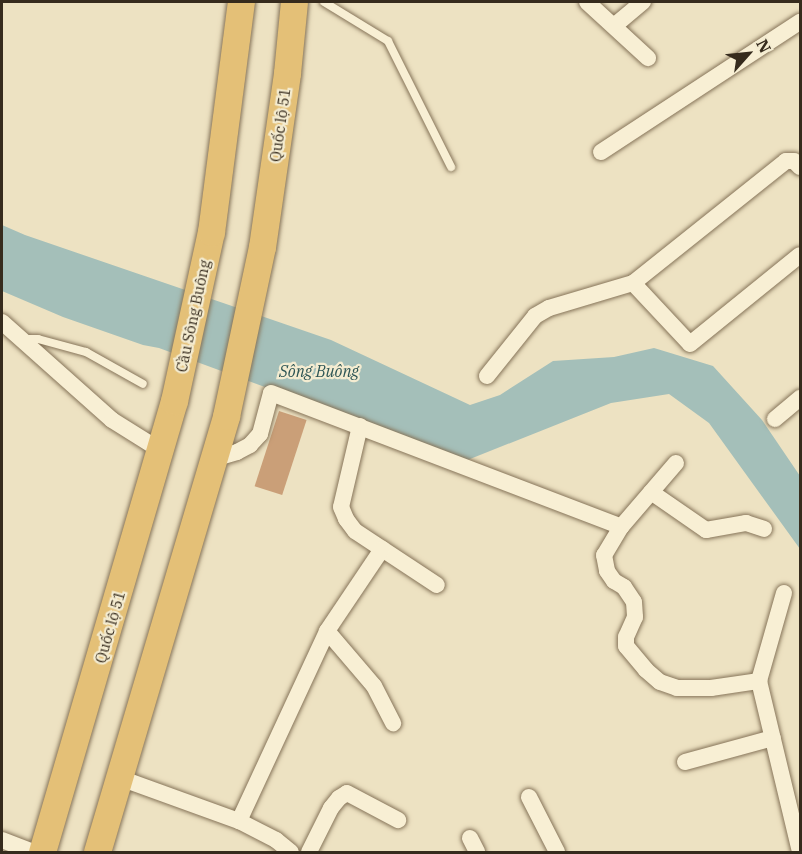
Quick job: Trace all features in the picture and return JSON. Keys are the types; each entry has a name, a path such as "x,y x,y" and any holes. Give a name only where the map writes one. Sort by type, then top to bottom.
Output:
{"highway":[{"name":"Cầu Sông Buông","path":"174,401 211,232 241,2"},
{"name":"Quốc lộ 51","path":"213,459 226,416 262,247 287,73 294,2"},
{"name":"Quốc lộ 51","path":"42,852 174,401"},
{"path":"97,852 213,459"}],"street":[{"path":"587,2 648,58"},
{"path":"614,26 644,2"},
{"path":"601,152 801,22"},
{"path":"487,376 535,316 549,308 633,283 786,161 794,161 801,167"},
{"path":"633,283 690,344 801,255"},
{"path":"2,322 112,420 160,450"},
{"path":"213,459 237,452 250,445 260,434 271,393 621,527"},
{"path":"775,419 801,399"},
{"path":"360,426 341,507 346,519 355,531 437,585"},
{"path":"676,463 621,527 604,555 608,571 614,581 624,587 634,602 635,617 626,637 626,646 631,655 660,682 677,688 711,688 759,681"},
{"path":"651,492 706,530 746,523 764,530"},
{"path":"239,821 327,631 382,549"},
{"path":"784,593 759,681 801,852"},
{"path":"327,631 375,686 393,723"},
{"path":"685,762 772,738"},
{"path":"120,778 239,821 276,840 291,852"},
{"path":"309,852 331,808 339,798 347,793 398,820"},
{"path":"529,797 557,852"},
{"path":"2,840 34,852"}],"lane":[{"path":"324,2 388,41 451,167"},
{"path":"21,340 38,339 86,352 143,384"}],"water":[{"name":"Sông Buông","path":"2,225 25,235 331,340 470,405 500,395 553,361 614,357 654,348 713,366 762,420 800,476 800,549 709,423 669,394 611,403 465,461 159,348 143,345 63,317 2,291"}],"building":[{"path":"279,411 307,420 282,495 255,486"}]}
